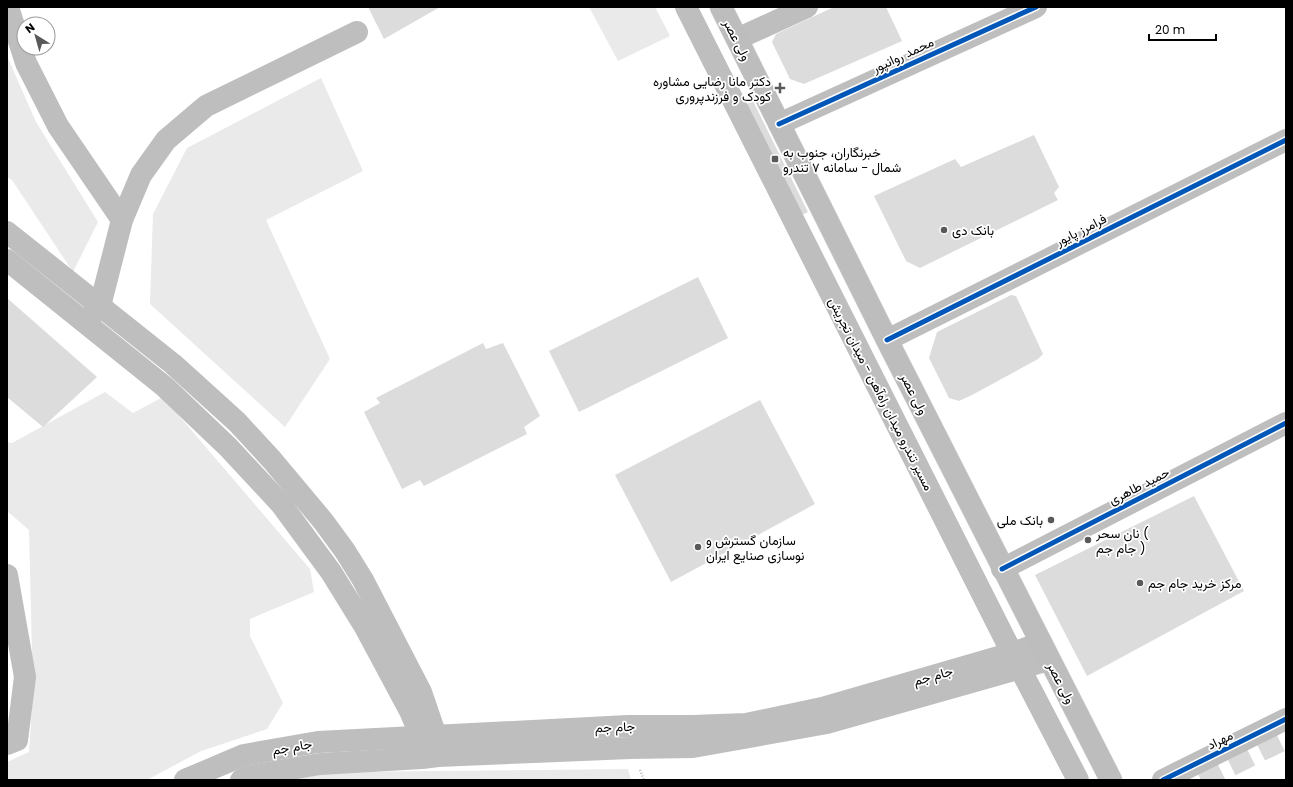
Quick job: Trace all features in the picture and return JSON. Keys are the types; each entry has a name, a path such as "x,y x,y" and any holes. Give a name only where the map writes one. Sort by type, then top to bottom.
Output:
{"main road":[{"name":"ولی عصر","path":"721,7 1002,569 1111,780"}],"street":[{"path":"8,7 26,63 58,126 122,220"},
{"name":"مسیر تندرو میدان راه‌آهن - میدان تجریش","path":"686,7 1016,661 1078,780"},
{"path":"737,39 807,7"},
{"name":"محمد روانپور","path":"779,124 1036,7"},
{"path":"84,322 100,306 122,220 141,175 166,140 206,106 357,32"},
{"name":"فرامرز پایور","path":"887,340 1286,140"},
{"path":"7,232 173,364 237,422 272,460 323,521 352,562 421,692 429,747"},
{"path":"7,260 164,388 228,447 281,504 331,572 365,627 429,747"},
{"name":"حمید طاهری","path":"1002,569 1286,423"},
{"path":"331,572 352,562"},
{"path":"7,575 25,677 17,740 7,744"},
{"name":"جام جم","path":"185,780 244,755 318,742 429,747 693,747 824,716 1045,652"},
{"name":"مهراد","path":"1163,780 1286,719"},
{"name":"جام جم","path":"241,780 250,776 429,747"}],"shaded area":[{"path":"589,7 655,7 670,36 618,61"},
{"path":"7,56 36,122 98,222 73,272 12,180 7,177"},
{"path":"321,78 363,171 266,220 330,359 285,427 150,304 153,214 187,148"},
{"path":"105,392 133,413 163,397 310,569 314,592 250,619 250,636 283,703 267,729 201,751 147,780 7,780 7,762 29,752 33,693 29,530 7,511 7,442 12,443"},
{"path":"628,769 631,780 288,780 338,772"}],"building":[{"path":"368,7 440,7 384,39"},
{"path":"834,7 886,7 902,41 804,84 790,79 772,42 776,34"},
{"name":"خبرنگاران، جنوب به شمال - سامانه ۷ تندرو","path":"753,101 808,212 798,217 743,106"},
{"name":"بانک دی","path":"1034,135 1059,187 1054,193 1058,200 920,268 906,261 874,196 955,159 961,167"},
{"path":"698,277 728,338 579,412 549,351"},
{"path":"1011,295 1016,296 1043,354 1038,359 972,395 959,401 949,398 929,358 937,332"},
{"path":"7,298 97,377 43,427 7,397"},
{"path":"483,343 486,349 503,343 540,416 524,427 527,434 424,486 420,480 402,489 364,412 380,403 376,398"},
{"path":"760,400 815,504 671,582 615,475"},
{"name":"مرکز خرید جام جم","path":"1194,496 1244,591 1087,676 1035,575"}],"tunnel":[{"path":"1201,780 1286,738"}],"cycle path":[{"path":"779,124 1036,7"},
{"path":"887,340 1286,140"},
{"path":"1002,569 1286,423"},
{"path":"1163,780 1286,719"}],"place":[{"name":"دکتر مانا رضایی مشاوره کودک و فرزندپروری","path":"780,88"},
{"name":"خبرنگاران، جنوب به شمال - سامانه ۷ تندرو","path":"775,159"},
{"name":"بانک دی","path":"944,230"},
{"name":"بانک ملی","path":"1051,520"},
{"name":"نان سحر ( جام جم )","path":"1088,540"},
{"name":"سازمان گسترش و نوسازی صنایع ایران","path":"698,547"},
{"name":"مرکز خرید جام جم","path":"1140,583"}]}
